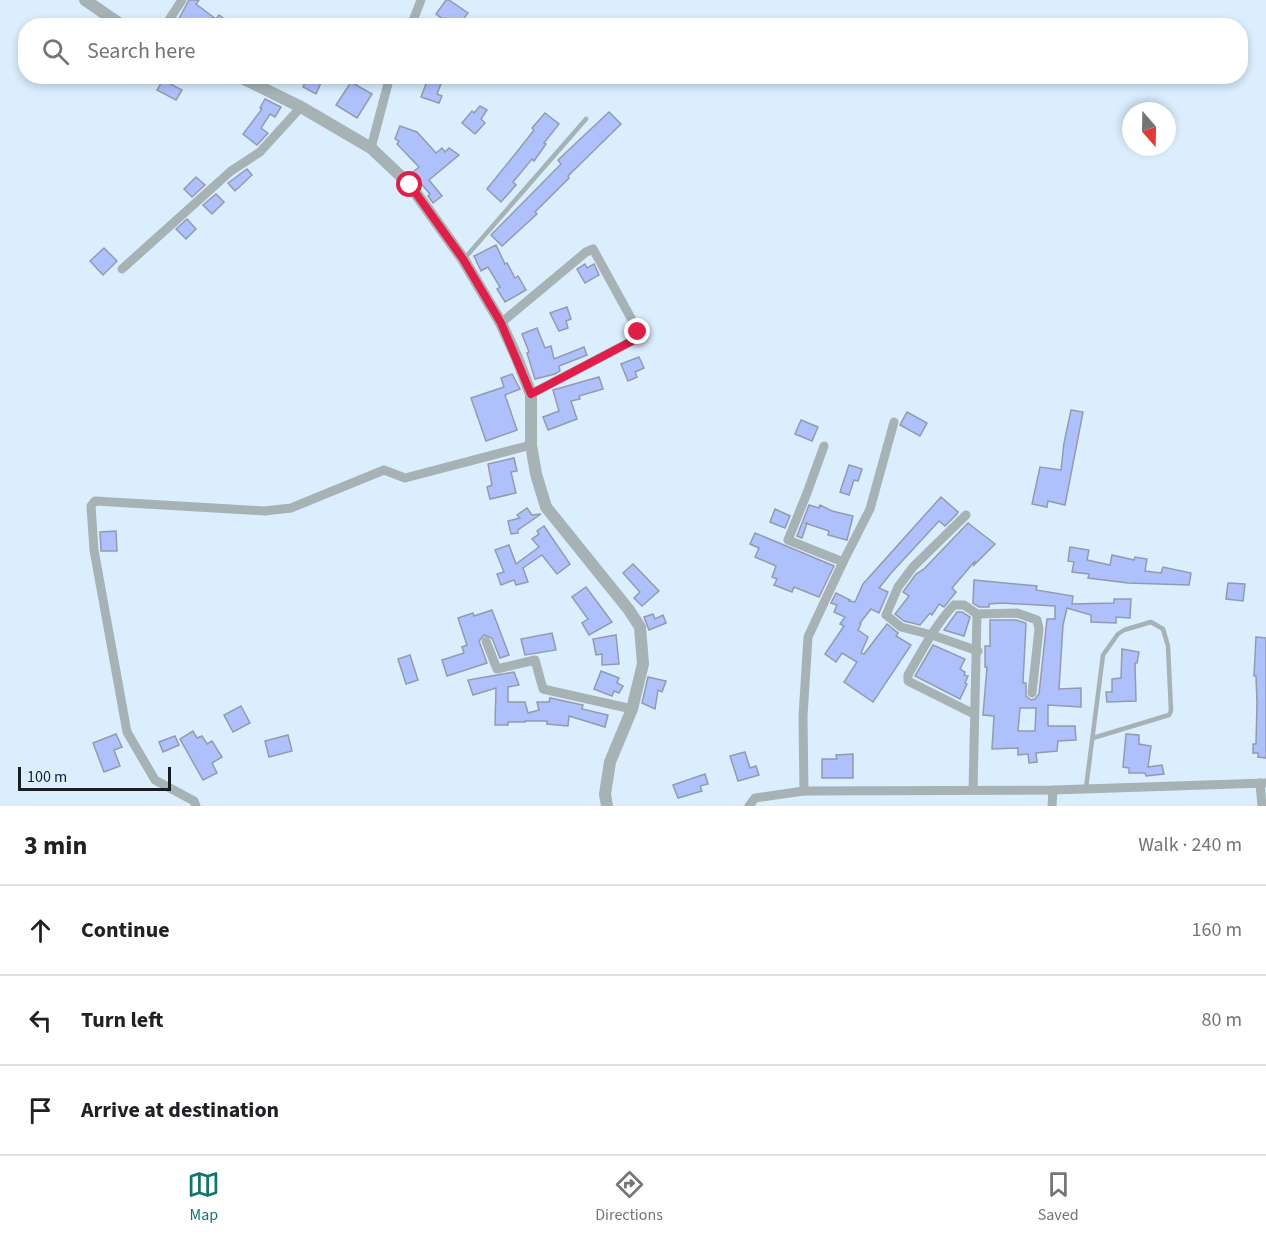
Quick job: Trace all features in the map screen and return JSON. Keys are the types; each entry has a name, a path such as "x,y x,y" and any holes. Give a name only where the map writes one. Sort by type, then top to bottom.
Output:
{"street":[{"path":"85,0 111,18"},
{"path":"170,18 182,0"},
{"path":"414,18 421,0"},
{"path":"254,84 300,107 371,148 410,185 463,259 501,323 531,394 531,445 536,474 546,507 623,602 640,627 643,664 632,709 610,762 605,794 607,806"},
{"path":"371,148 388,84"},
{"path":"122,269 231,171 260,152 300,107"},
{"path":"501,323 586,252 593,249 637,329 639,335 632,341 531,394"},
{"path":"804,791 803,716 808,637 870,509 894,422"},
{"path":"196,806 194,801 155,780 127,732 94,550 91,506 95,501 265,511 291,508 384,470 405,478 531,445"},
{"path":"824,446 788,540 843,562"},
{"path":"966,515 913,567 898,587 886,615 901,627 978,651"},
{"path":"974,714 908,681 908,675 932,635 945,614 954,605 964,605 977,614 1017,614 1037,620 1039,629 1032,693"},
{"path":"973,790 978,651 977,614"},
{"path":"486,641 497,669 535,660 543,689 632,709"},
{"path":"749,806 755,798 804,791 1053,790 1263,783 1262,806"},
{"path":"1052,806 1053,790"}],"lane":[{"path":"463,259 586,119"},
{"path":"1086,788 1103,655 1118,634 1124,630 1150,622 1160,625 1166,634 1168,646 1171,711 1169,715 1093,738"}],"building":[{"path":"189,0 199,0 196,4 215,18 179,18"},
{"path":"446,0 468,13 465,18 441,18 436,14"},
{"path":"161,84 171,84 182,90 176,100 157,90"},
{"path":"304,84 320,84 316,94 303,87"},
{"path":"350,84 354,84 372,94 357,118 336,105"},
{"path":"426,84 441,84 437,94 442,96 439,103 421,97"},
{"path":"265,99 281,107 275,117 270,114 261,128 268,133 257,145 243,134 262,109 260,108"},
{"path":"480,106 487,110 481,119 485,123 475,134 462,123 472,111 474,113"},
{"path":"609,112 621,124 568,176 569,178 535,212 537,214 502,246 491,235 561,164 558,160"},
{"path":"545,113 559,124 534,161 532,159 513,182 516,185 501,202 487,189"},
{"path":"400,126 417,132 436,153 442,148 445,152 449,148 459,155 429,180 442,196 433,203 428,196 430,194 412,173 419,167 397,144 399,141 395,139"},
{"path":"247,169 252,175 235,191 228,183"},
{"path":"196,177 205,185 192,197 184,189"},
{"path":"216,194 224,202 212,214 203,205"},
{"path":"187,219 196,229 186,239 176,229"},
{"path":"496,245 505,264 507,263 515,278 518,276 526,290 505,302 497,289 500,287 488,267 481,271 474,256"},
{"path":"104,248 117,261 103,275 90,261"},
{"path":"585,264 587,268 594,264 599,275 585,283 577,269"},
{"path":"567,307 571,319 566,321 568,328 559,331 550,313"},
{"path":"537,328 545,348 551,346 554,359 584,347 587,355 559,366 560,371 555,374 535,379 522,334"},
{"path":"639,357 644,368 635,372 637,377 628,381 621,364"},
{"path":"512,374 520,389 505,395 517,430 486,441 471,398 504,387 501,378"},
{"path":"599,377 603,389 579,396 580,399 571,401 577,419 548,430 543,417 559,411 553,390"},
{"path":"1071,410 1083,412 1065,505 1048,501 1047,507 1032,504 1040,467 1061,470"},
{"path":"907,412 927,423 920,436 900,425"},
{"path":"801,420 818,427 812,441 795,434"},
{"path":"514,458 517,471 511,472 516,493 490,499 487,487 492,485 488,464"},
{"path":"849,465 862,469 858,481 854,480 849,495 840,492"},
{"path":"941,497 958,512 957,514 945,526 939,521 892,572 879,588 888,592 879,613 871,609 860,623 858,630 868,637 861,653 864,654 887,624 898,633 896,636 911,645 873,702 844,682 857,662 842,653 836,662 825,654 844,626 840,624 845,617 834,612 837,605 831,603 836,593 855,602 863,584"},
{"path":"809,505 819,508 820,505 832,511 853,516 847,540 828,535 829,531 807,524 802,538 797,536"},
{"path":"527,508 532,515 541,514 518,530 518,533 511,534 508,521 520,518 517,515"},
{"path":"775,509 790,516 785,528 770,522"},
{"path":"968,523 995,544 974,565 975,561 952,588 956,592 944,607 939,604 932,615 930,613 920,625 904,621 895,614 909,596 903,592 916,574 924,569"},
{"path":"544,526 570,564 557,574 542,555 523,568 528,582 516,585 514,580 501,585 497,574 504,572 495,550 509,545 516,564 539,547 532,539"},
{"path":"116,531 117,551 101,551 100,532"},
{"path":"755,533 834,566 819,597 794,587 792,592 774,585 777,579 772,577 776,566 755,557 759,548 750,544"},
{"path":"1070,547 1089,550 1087,560 1110,565 1112,555 1134,560 1135,557 1147,559 1145,571 1161,573 1163,567 1191,573 1189,585 1128,583 1088,578 1089,574 1072,572 1074,562 1068,561"},
{"path":"633,564 659,591 642,606 634,598 640,592 623,573"},
{"path":"974,580 1037,586 1036,590 1073,596 1072,604 1114,603 1114,599 1131,599 1130,618 1116,617 1116,623 1091,622 1091,615 1067,608 1063,625 1059,689 1081,688 1081,707 1048,705 1048,726 1075,726 1076,740 1058,741 1057,751 1036,753 1037,762 1029,763 1028,754 1018,755 1018,748 992,749 994,716 983,715 987,667 985,667 985,646 990,646 990,620 1016,620 1026,623 1023,683 1026,683 1026,696 1031,700 1039,694 1047,619 1055,619 1055,606 1002,603 979,607 973,603","holes":["1020,708 1036,708 1035,731 1018,731"]},
{"path":"1228,583 1245,584 1243,601 1226,599"},
{"path":"586,587 612,622 589,635 582,623 588,619 572,597"},
{"path":"492,610 509,655 500,658 492,638 484,635 479,641 487,663 447,676 442,660 464,653 462,647 467,645 458,618"},
{"path":"957,612 970,617 964,636 944,630"},
{"path":"653,614 655,619 663,615 666,623 649,630 644,617"},
{"path":"552,633 556,650 525,655 521,639"},
{"path":"616,635 619,664 602,665 602,654 596,655 593,639"},
{"path":"1256,637 1266,638 1266,758 1258,757 1258,753 1253,753 1253,744 1256,744 1257,703 1256,676 1254,676"},
{"path":"933,645 965,659 960,669 965,672 964,675 968,676 965,683 967,684 960,699 915,676"},
{"path":"1122,649 1139,652 1137,663 1135,663 1136,701 1107,702 1106,692 1112,692 1112,679 1121,678"},
{"path":"410,655 418,680 406,684 398,659"},
{"path":"601,671 619,678 617,683 623,686 619,693 614,691 612,696 594,689"},
{"path":"514,672 519,685 508,687 508,702 525,702 528,713 539,710 537,702 549,702 550,698 583,705 582,709 608,715 605,727 569,716 568,726 547,724 547,721 508,722 508,725 495,725 496,688 473,695 468,680"},
{"path":"648,677 666,681 662,692 658,690 655,709 642,703"},
{"path":"241,706 250,723 233,732 224,715"},
{"path":"193,731 197,738 202,736 207,744 212,741 222,757 212,763 217,773 203,780 180,739"},
{"path":"116,734 122,747 114,750 120,766 104,772 93,743"},
{"path":"1126,734 1139,735 1139,744 1151,746 1148,767 1162,765 1164,774 1146,776 1145,773 1129,773 1129,768 1123,767"},
{"path":"288,735 292,751 269,757 265,741"},
{"path":"175,736 179,745 163,752 159,742"},
{"path":"745,752 750,768 756,766 759,775 738,781 730,756"},
{"path":"853,754 853,778 822,778 822,759 837,759 836,755"},
{"path":"705,774 708,784 700,786 702,791 678,798 673,785"}],"route":[{"path":"410,185 463,259 501,323 531,394 632,341 637,338 638,332"}]}
